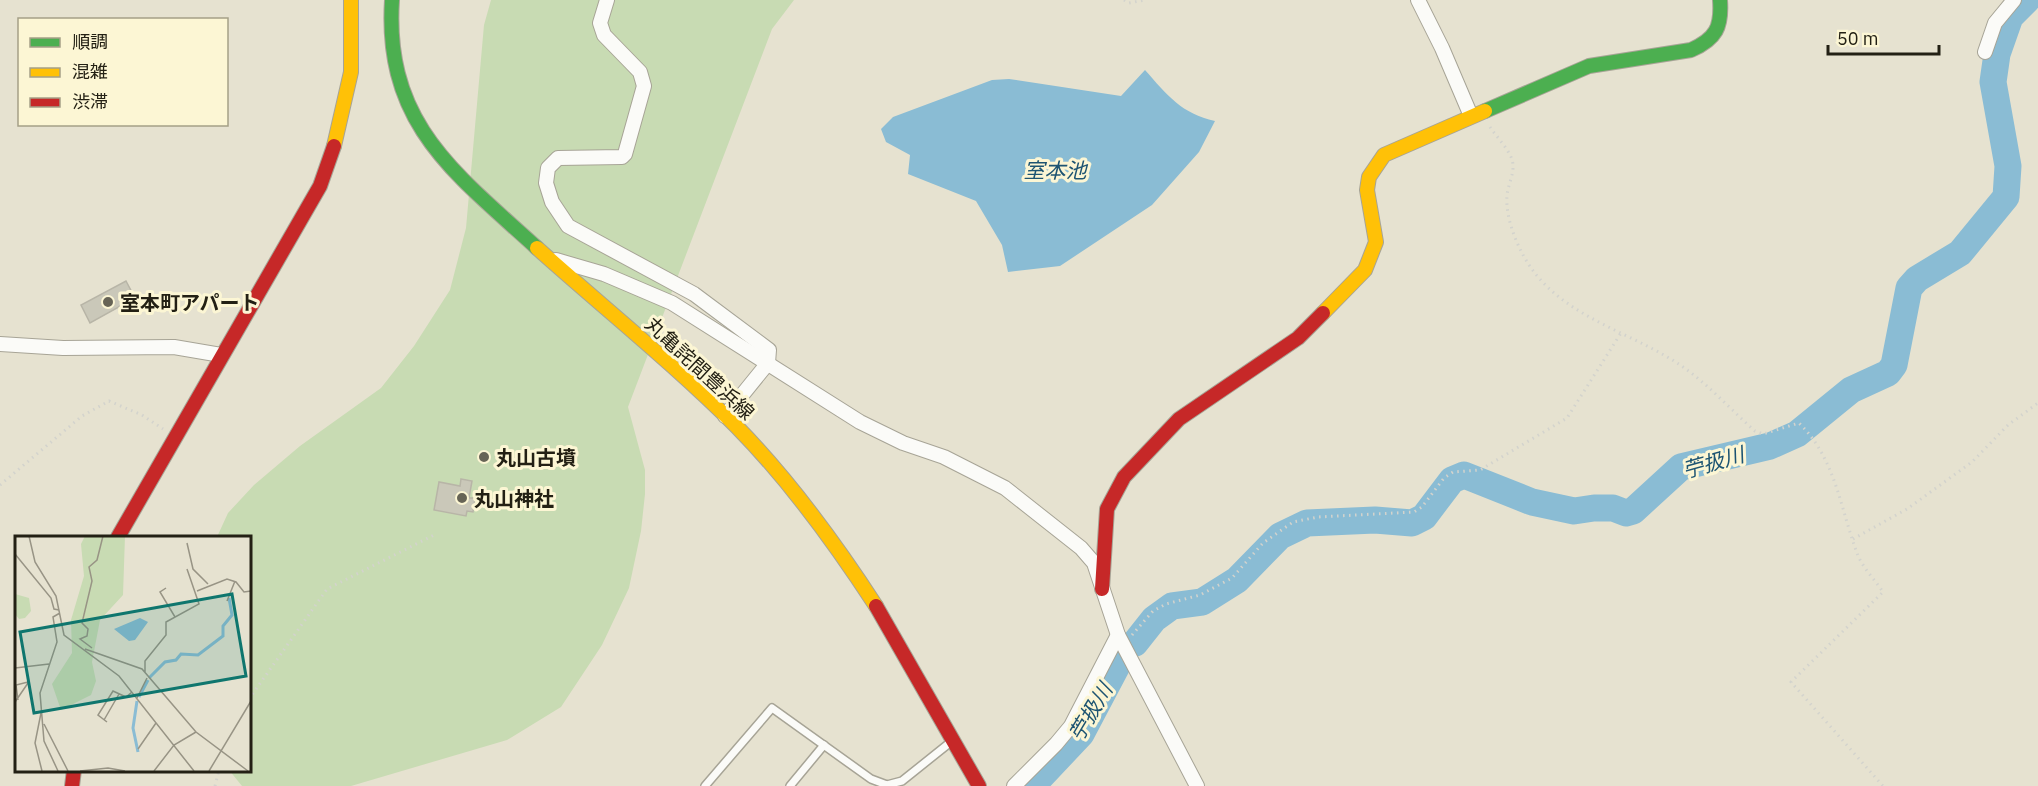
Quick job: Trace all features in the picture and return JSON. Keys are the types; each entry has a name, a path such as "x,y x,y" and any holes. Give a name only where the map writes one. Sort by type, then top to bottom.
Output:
{"street":[{"path":"119,536 299,223 327,167 352,75 354,41 351,0"},
{"name":"丸亀詫間豊浜線","path":"392,0 392,33 396,61 410,110 421,132 462,179 545,256 675,369 768,460 814,515 859,576 979,786"},
{"path":"607,0 600,23 604,35 640,72 644,86 628,143 622,157 558,158 548,168 546,183 552,202 568,226 694,294 769,350 768,363 725,416"},
{"path":"1418,0 1475,114"},
{"path":"1102,589 1107,509 1124,477 1179,419 1298,338 1365,270 1376,242 1367,190 1369,177 1384,155 1589,66 1691,50 1703,45 1714,39 1720,29 1720,0"},
{"path":"1986,52 1995,23 2014,0"},
{"path":"545,256 604,274 672,303 860,422 903,444 944,457 1005,488 1081,548 1094,563 1121,640 1197,786"},
{"path":"0,344 63,348 174,347 221,355"},
{"path":"1014,786 1071,726 1121,640"},
{"path":"72,786 74,771"}],"lane":[{"path":"705,786 772,708 871,779 887,785 902,781 954,740"},
{"path":"790,786 824,745"}],"path":[{"path":"1124,0 1129,3 1145,0"},
{"path":"1475,114 1511,157 1514,174 1507,195 1507,208 1514,234 1533,272 1558,296 1684,367 1755,431 1763,434 1799,423 1810,434 1833,473 1858,556 1883,592 1791,682 1883,786"},
{"path":"1121,640 1153,611 1166,604 1200,595 1232,578 1263,543 1293,522 1318,517 1414,512 1422,507 1444,478 1453,472 1480,470 1561,422 1621,333"},
{"path":"0,485 82,416 109,401 142,415 175,436"},
{"path":"1853,539 1907,509 1972,462 2008,425 2038,403"},
{"path":"250,698 327,589 436,534"},
{"path":"215,786 219,771"}],"green space":[{"path":"491,0 794,0 772,29 628,407 645,470 641,531 629,588 602,645 561,707 507,740 351,786 242,786 230,771 250,771 250,536 217,536 228,513 254,485 300,446 381,388 414,346 450,290 466,228 484,25"}],"water":[{"name":"室本池","path":"1145,70 1168,95 1184,108 1193,114 1215,121 1199,152 1152,205 1060,266 1008,272 1002,245 976,201 908,174 910,155 886,142 881,129 893,117 992,80 1009,79 1121,96"}],"building":[{"name":"室本町アパート","path":"126,281 135,298 90,323 81,305"},
{"path":"461,479 472,481 469,498 475,498 473,512 467,511 466,516 434,510 439,482 460,486"}],"waterway":[{"name":"苧扱川","path":"1135,643 1154,619 1172,606 1202,602 1237,580 1280,536 1307,523 1375,520 1412,523 1424,517 1452,480 1464,475 1532,502 1574,511 1613,508 1626,513 1633,511 1681,467 1770,446 1797,434 1851,390 1888,373 1894,365 1909,288 1917,279 1960,253 2006,197 2008,166 1993,82 1997,54 2010,17 2027,0"},
{"name":"苧扱川","path":"1032,786 1081,734 1119,662"}],"traffic: fast":[{"path":"392,0 393,43 400,81 413,113 431,142 453,169 537,248"},
{"path":"1485,111 1589,66 1691,50 1700,46 1716,31 1720,18 1720,0"}],"traffic: slow":[{"path":"334,146 351,72 351,0"},
{"path":"1323,313 1365,270 1376,242 1367,190 1369,177 1384,155 1485,111"},
{"path":"537,248 664,358 757,448 811,513 876,606"}],"traffic: jam":[{"path":"119,536 320,186 334,146"},
{"path":"1102,589 1107,509 1124,477 1179,419 1298,338 1323,313"},
{"path":"876,606 979,786"},
{"path":"72,786 74,771"}],"place":[{"name":"室本町アパート","path":"108,302"},
{"name":"丸山古墳","path":"484,457"},
{"name":"丸山神社","path":"462,498"}]}
